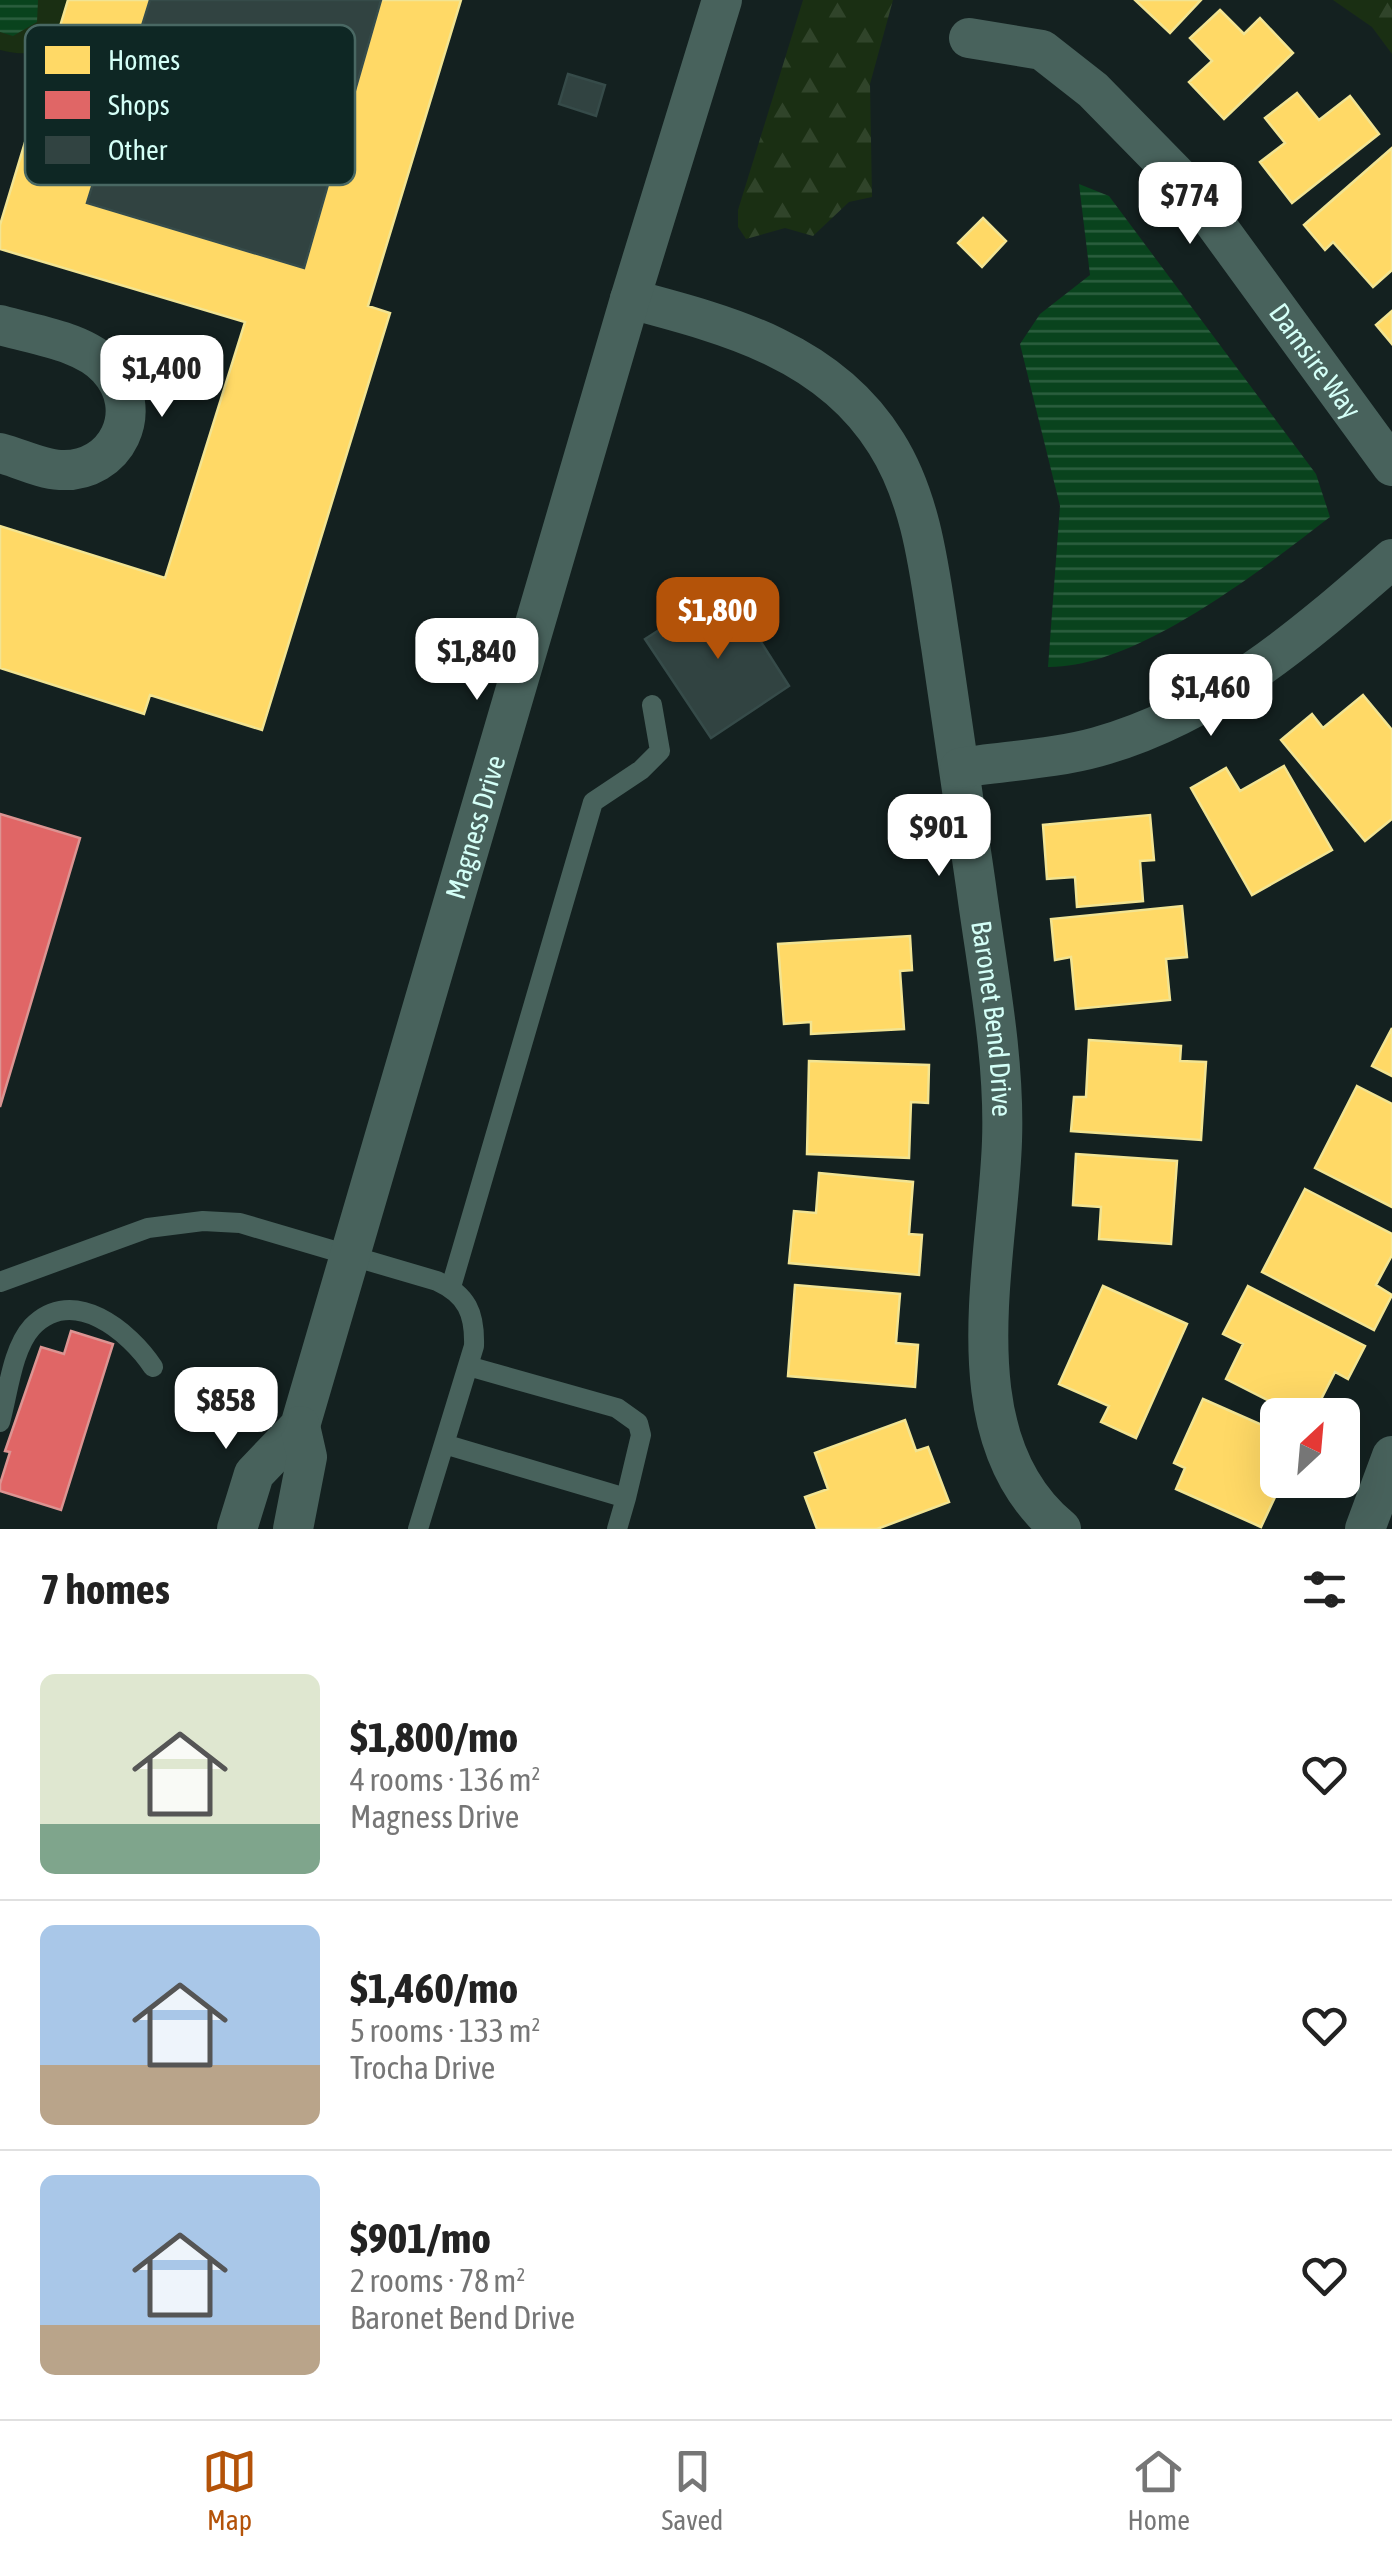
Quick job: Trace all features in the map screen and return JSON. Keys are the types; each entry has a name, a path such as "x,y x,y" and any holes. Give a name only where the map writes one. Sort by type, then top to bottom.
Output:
{"street":[{"name":"Magness Drive","path":"237,1529 254,1474 300,1426 346,1258 441,955 630,299 722,0"},
{"name":"Damsire Way","path":"969,38 1042,50 1094,90 1190,189 1392,466"},
{"name":"Baronet Bend Drive","path":"630,299 755,335 814,366 886,443 910,495 925,547 960,768 997,1047 1002,1137 989,1360 994,1414 1027,1492 1061,1529"},
{"path":"0,326 78,348 106,365 127,405 126,426 107,456 87,467 58,470 0,453"},
{"path":"960,768 1096,748 1194,709 1258,670 1392,560"},
{"name":"Magness Drive","path":"293,1529 308,1457 300,1426"},
{"path":"1365,1529 1392,1456"}],"lane":[{"path":"451,1287 593,802 641,770 660,752 652,706"},
{"path":"0,1282 148,1228 204,1221 240,1223 460,1292 475,1322 468,1366 418,1529"},
{"path":"0,1422 22,1344 32,1328 48,1316 72,1311 115,1322 135,1339 154,1367"},
{"path":"468,1366 617,1408 638,1422 642,1435 617,1529"},
{"path":"444,1444 626,1498"}],"green space":[{"path":"0,0 68,0 60,25 25,25 25,53 0,50"},
{"path":"803,0 893,0 870,84 872,197 849,202 813,236 785,228 746,239 738,227 738,210"},
{"path":"1333,0 1392,0 1392,54 1372,27"}],"shaded area":[{"path":"0,0 38,0 37,22 25,25 13,36 0,32"},
{"path":"1079,184 1109,196 1316,474 1330,517 1234,588 1158,634 1083,663 1048,667 1060,506 1020,344 1040,314 1090,275"}],"building: Homes":[{"path":"68,0 150,0 142,25 60,25"},
{"path":"381,0 461,0 368,306 390,313 262,730 150,695 144,714 0,668 0,526 165,578 245,322 0,249 0,225 25,142 25,185 93,185 87,203 304,268 328,185 355,185 355,90"},
{"path":"1135,0 1201,0 1170,33"},
{"path":"1220,10 1244,34 1260,18 1293,53 1224,119 1189,82 1212,61 1190,38"},
{"path":"1297,93 1319,120 1350,96 1379,134 1292,203 1260,162 1285,143 1265,118"},
{"path":"1392,148 1392,270 1373,287 1333,242 1325,250 1304,225"},
{"path":"983,218 1006,241 982,267 958,243"},
{"path":"1392,311 1392,344 1376,325"},
{"path":"1363,695 1392,730 1392,819 1365,841 1281,740 1312,714 1323,728"},
{"path":"1284,766 1332,850 1252,895 1191,788 1226,768 1240,791"},
{"path":"1150,815 1154,860 1140,861 1143,901 1077,907 1075,877 1047,879 1043,825"},
{"path":"1182,906 1187,957 1166,959 1170,1000 1076,1009 1071,957 1055,960 1051,919"},
{"path":"910,936 912,970 900,971 904,1029 811,1034 811,1022 784,1024 778,944"},
{"path":"1392,1028 1392,1076 1372,1066"},
{"path":"1089,1040 1181,1046 1180,1061 1206,1062 1201,1140 1071,1131 1074,1097 1086,1097"},
{"path":"809,1061 929,1065 928,1103 911,1102 909,1158 807,1154"},
{"path":"1357,1086 1392,1104 1392,1207 1315,1168"},
{"path":"1076,1154 1177,1161 1171,1244 1099,1239 1101,1207 1073,1205"},
{"path":"819,1173 913,1182 909,1234 922,1235 919,1275 789,1263 794,1211 816,1213"},
{"path":"1305,1189 1392,1234 1392,1255 1376,1285 1392,1295 1374,1330 1262,1272"},
{"path":"795,1285 900,1294 896,1343 918,1345 915,1387 788,1376"},
{"path":"1103,1286 1187,1324 1136,1438 1101,1422 1109,1406 1059,1384"},
{"path":"1248,1286 1365,1346 1348,1379 1335,1372 1322,1398 1263,1398 1226,1379 1243,1344 1223,1334"},
{"path":"1203,1399 1260,1424 1260,1498 1275,1498 1261,1527 1176,1489 1185,1468 1174,1463"},
{"path":"905,1420 916,1451 928,1447 949,1502 877,1529 817,1529 805,1497 828,1489 815,1453"}],"building: Shops":[{"path":"0,814 80,838 0,1107"},
{"path":"71,1331 113,1344 61,1510 0,1491 0,1484 10,1452 5,1451 41,1347 64,1354"}],"building: Other":[{"path":"150,0 381,0 355,90 355,25 142,25"},
{"path":"568,74 605,85 596,116 559,104"},
{"path":"93,185 328,185 304,268 87,203"},
{"path":"726,587 789,686 711,738 645,639"}]}
